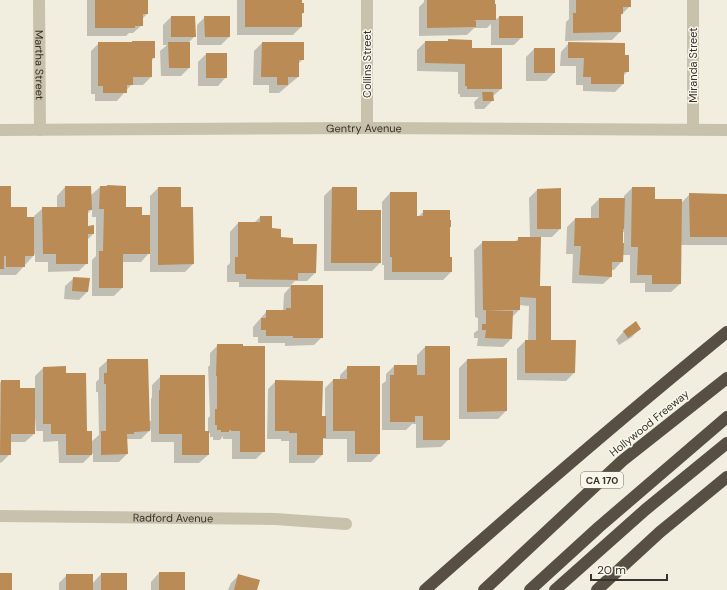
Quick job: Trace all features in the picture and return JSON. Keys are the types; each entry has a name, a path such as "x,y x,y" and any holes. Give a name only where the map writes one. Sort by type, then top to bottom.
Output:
{"highway":[{"path":"425,590 530,497 653,392 727,332"},
{"name":"Hollywood Freeway","path":"484,590 622,461 727,378"},
{"path":"530,590 599,527 727,417"},
{"path":"555,590 645,510 727,443"},
{"path":"597,590 660,532 727,477"}],"street":[{"name":"Martha Street","path":"39,0 40,130"},
{"name":"Collins Street","path":"367,0 367,128"},
{"name":"Miranda Street","path":"693,0 693,129"},
{"name":"Gentry Avenue","path":"0,130 367,128 727,130"},
{"name":"Radford Avenue","path":"0,516 274,519 346,524"}],"building":[{"path":"95,0 148,0 148,14 143,14 143,26 135,26 135,28 95,28"},
{"path":"245,0 302,0 302,3 304,3 304,13 302,13 302,27 245,27"},
{"path":"427,0 495,0 496,20 474,20 476,21 476,27 427,28"},
{"path":"576,0 631,0 631,7 623,7 623,14 621,14 621,32 573,33 573,13 576,13"},
{"path":"171,16 195,16 196,37 171,37"},
{"path":"204,16 230,16 230,37 205,37"},
{"path":"499,16 523,16 523,38 499,38"},
{"path":"448,39 472,40 472,48 502,48 502,89 467,89 467,86 465,86 465,64 425,63 425,41 448,41"},
{"path":"155,41 155,58 152,58 152,77 133,77 133,85 127,85 127,93 103,93 103,86 98,86 98,42"},
{"path":"168,42 190,42 190,68 169,68"},
{"path":"262,42 304,42 304,60 299,60 299,77 288,77 288,85 277,85 277,77 261,77"},
{"path":"568,42 625,43 625,55 629,55 629,72 624,72 624,84 591,84 591,77 583,77 584,58 568,58"},
{"path":"534,48 555,48 555,73 534,73"},
{"path":"206,53 227,53 227,78 206,78"},
{"path":"482,92 493,92 494,101 483,101"},
{"path":"0,186 11,186 11,207 27,207 27,217 34,217 34,256 25,256 25,267 6,267 6,256 4,256 4,269 0,269"},
{"path":"65,186 91,186 92,210 88,210 88,226 94,225 94,234 88,234 88,264 56,264 56,254 43,254 42,207 65,207"},
{"path":"100,186 126,186 126,207 142,207 142,215 150,215 150,254 123,254 123,288 99,288 99,251 103,251 104,209 99,209"},
{"path":"158,187 181,187 181,207 193,207 194,264 158,265"},
{"path":"332,187 357,187 357,210 381,210 381,263 331,263"},
{"path":"632,187 655,187 655,199 682,199 681,284 652,284 652,275 637,275 638,247 631,247"},
{"path":"561,188 561,229 537,229 537,189"},
{"path":"390,192 417,192 417,216 423,216 423,210 450,210 450,257 452,257 452,272 392,272 392,257 390,257"},
{"path":"689,193 727,194 727,237 690,237"},
{"path":"599,198 625,198 623,262 612,262 612,277 579,275 581,246 574,246 575,218 599,218"},
{"path":"260,216 272,216 272,228 281,229 281,237 293,238 293,244 317,244 316,273 298,273 298,280 246,279 246,274 235,274 235,257 238,257 238,222 260,222"},
{"path":"518,237 541,237 540,286 551,286 551,340 576,340 575,373 525,373 525,340 536,340 536,298 520,297 520,310 483,310 482,241 518,241"},
{"path":"73,277 90,278 88,292 72,291"},
{"path":"291,285 323,285 323,338 266,336 266,330 261,330 261,318 266,318 266,310 286,310 286,308 291,308"},
{"path":"486,310 513,311 512,339 485,338 486,330 482,330 482,324 486,324"},
{"path":"636,321 641,329 628,338 623,331"},
{"path":"217,344 265,346 265,452 240,452 240,431 229,430 229,432 221,432 221,430 217,430 217,425 215,425 215,409 217,409"},
{"path":"425,346 450,346 450,440 423,440 423,416 415,416 415,422 390,422 390,375 394,375 394,365 417,365 417,375 425,375"},
{"path":"507,358 507,411 467,412 467,359"},
{"path":"107,359 148,359 150,431 127,434 128,454 101,455 101,431 106,431 106,384 104,384 104,373 107,373"},
{"path":"66,366 66,373 86,373 87,431 92,431 92,455 66,455 66,434 51,434 51,424 43,424 43,367"},
{"path":"347,366 380,366 380,454 355,454 355,431 333,431 333,379 347,379"},
{"path":"160,375 205,375 205,431 209,431 209,455 182,455 182,434 159,434"},
{"path":"1,380 20,380 20,388 35,388 35,434 11,434 11,455 0,455"},
{"path":"275,380 323,381 322,416 326,416 326,438 323,438 323,455 297,455 297,433 289,433 289,431 275,431"},
{"path":"159,572 185,572 185,590 159,590"},
{"path":"0,573 12,573 12,590 0,590"},
{"path":"101,573 127,573 127,590 101,590"},
{"path":"66,574 93,574 93,590 66,590"},
{"path":"238,574 260,580 257,590 234,590"}]}
